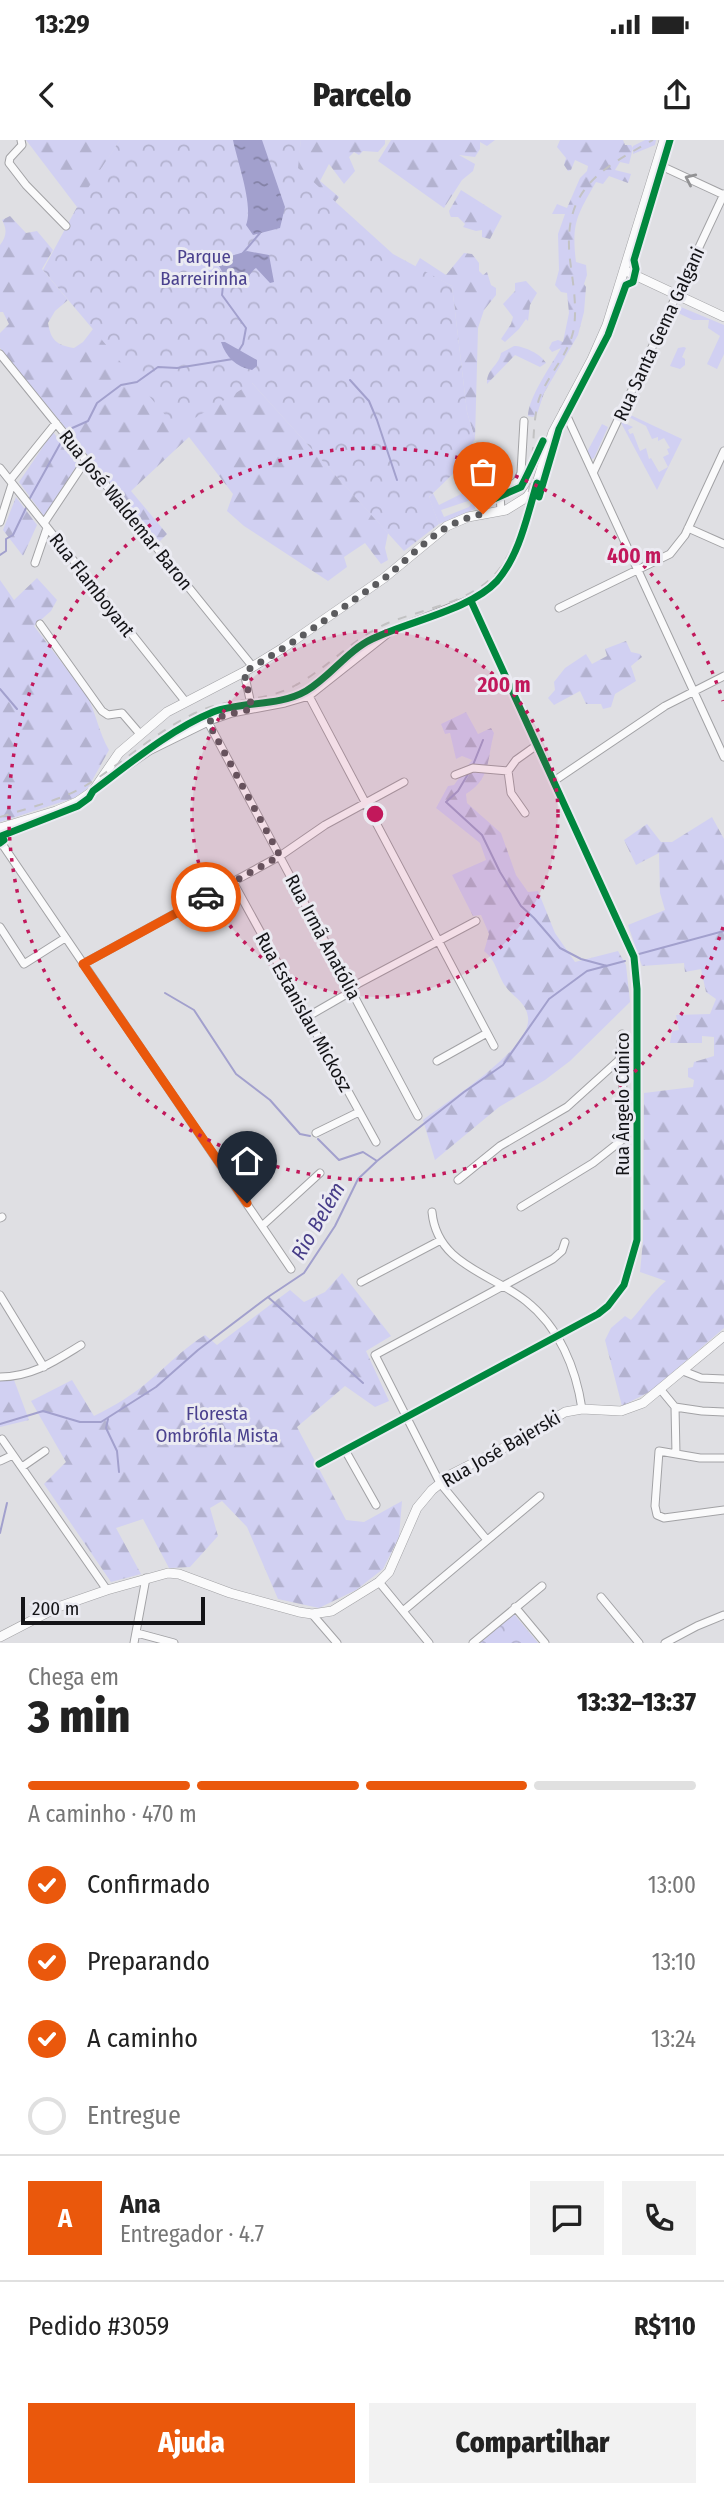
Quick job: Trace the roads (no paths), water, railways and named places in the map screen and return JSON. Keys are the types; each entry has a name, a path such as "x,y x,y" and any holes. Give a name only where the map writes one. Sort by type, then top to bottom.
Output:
{"main road":[{"path":"0,828 68,807 93,791 119,753 140,734 185,701 253,667 373,586 447,526 468,517 501,511 522,502 537,483 549,441 601,341 626,271 664,140"},
{"path":"626,271 724,317"},
{"name":"Rua José Bajerski","path":"0,1637 58,1607 160,1574 179,1574 261,1603 312,1614 341,1607 379,1582 393,1566 417,1507 440,1483 555,1417 582,1409 614,1412 643,1404 724,1336"}],"street":[{"path":"21,140 21,148 9,163 26,185 66,226"},
{"path":"657,164 724,195"},
{"name":"Rua Santa Gema Galgani","path":"593,473 724,195"},
{"name":"Rua José Waldemar Baron","path":"0,354 253,667"},
{"path":"564,410 724,757"},
{"path":"501,511 500,494 517,481 521,473 524,421"},
{"path":"0,522 11,482 56,423"},
{"path":"559,608 670,554 688,528 724,451"},
{"path":"36,563 45,525 86,460"},
{"name":"Rua Flamboyant","path":"0,468 185,701"},
{"path":"93,791 149,751 208,722 225,715 309,696 390,631 471,601 496,581 510,561 521,538 537,483"},
{"path":"688,528 724,544"},
{"name":"Rua Ângelo Cúnico","path":"318,1464 589,1320 608,1306 624,1285 635,1254 638,1226 637,977 634,957 471,601"},
{"path":"40,624 103,711 107,715 122,713 140,734"},
{"path":"244,672 252,709"},
{"path":"554,780 665,706 724,676"},
{"path":"309,696 494,1046"},
{"name":"Rua Irmã Anatólia","path":"208,722 418,1116"},
{"path":"525,813 511,793 508,771 516,760 537,745"},
{"path":"455,775 474,768 508,771"},
{"path":"83,964 280,856 325,825 404,782"},
{"path":"0,841 291,1269"},
{"name":"Rua Estanislau Mickosz","path":"233,882 376,1142"},
{"path":"307,1017 476,921"},
{"path":"0,927 24,964 65,938"},
{"path":"437,1061 487,1033"},
{"path":"521,1207 593,1163 622,1140 623,1073 619,1060 622,1034"},
{"path":"458,1180 506,1142 566,1107 619,1060 625,1056 637,1056"},
{"path":"619,1060 626,1065 637,1065"},
{"path":"316,1133 359,1112"},
{"path":"262,1226 320,1173"},
{"path":"432,1212 434,1226 441,1240 460,1262 535,1308 557,1337 577,1381 582,1409"},
{"path":"360,1282 441,1240"},
{"path":"487,1540 440,1483 375,1355 553,1259 562,1251 565,1242"},
{"path":"0,1296 44,1367"},
{"path":"0,1377 30,1374 81,1345"},
{"path":"683,1371 701,1378 724,1379"},
{"path":"661,1390 673,1405 676,1454"},
{"path":"673,1405 724,1412"},
{"path":"2,1439 4,1448 13,1455 107,1590"},
{"path":"345,1450 376,1505"},
{"path":"22,1468 45,1451"},
{"path":"724,1458 701,1458 659,1451 655,1494 657,1515 664,1518 724,1510"},
{"path":"0,1461 13,1455"},
{"path":"403,1611 541,1496"},
{"path":"134,1643 146,1578"},
{"path":"379,1582 429,1643"},
{"path":"473,1643 542,1586"},
{"path":"601,1597 639,1643"},
{"path":"515,1608 545,1643"},
{"path":"312,1614 337,1643"},
{"path":"665,1643 722,1618"},
{"path":"137,1633 174,1643"}],"water":[{"path":"233,140 262,140 285,207 280,228 253,235 246,225 248,207"},
{"path":"247,251 269,255 274,282 270,283 256,268 239,283 224,275 219,266 222,259"},
{"path":"221,342 257,360 257,366 252,370 236,364"}],"waterway":[{"path":"243,253 260,233"},
{"path":"224,276 222,295 246,328 243,344 238,352"},
{"path":"70,429 88,421 97,403 121,385 137,382 158,367 177,368 233,359"},
{"path":"350,380 369,401 397,480"},
{"path":"30,498 60,444"},
{"path":"0,555 6,551 6,539 13,535 26,508"},
{"path":"0,689 17,709"},
{"path":"473,765 483,740"},
{"path":"468,774 458,791 446,802 482,835 521,906 560,948 581,959 607,966"},
{"name":"Rio Belém","path":"639,954 724,931"},
{"name":"Rio Belém","path":"0,1424 43,1411 80,1422 101,1422 156,1387 198,1350 304,1273 335,1226 358,1179 464,1092 503,1065 549,999 587,971 625,961"},
{"path":"165,993 194,1010 236,1074 270,1100 300,1134 310,1136"},
{"path":"318,1139 339,1160 363,1152 377,1161"},
{"path":"268,1297 363,1383"},
{"path":"108,1419 106,1428 117,1451 119,1472"},
{"path":"0,1533 7,1503"}],"railway":[{"path":"0,817 54,800 85,786 166,729 195,713 220,704 284,691 319,670 375,629 449,603 490,580 507,557 519,531 529,489 539,399 568,347 574,328 575,302 569,236 572,216 588,185 616,162 653,140"}],"park label":[{"name":"Parque Barreirinha","path":"204,267"},
{"name":"Floresta Ombrófila Mista","path":"217,1424"}]}
